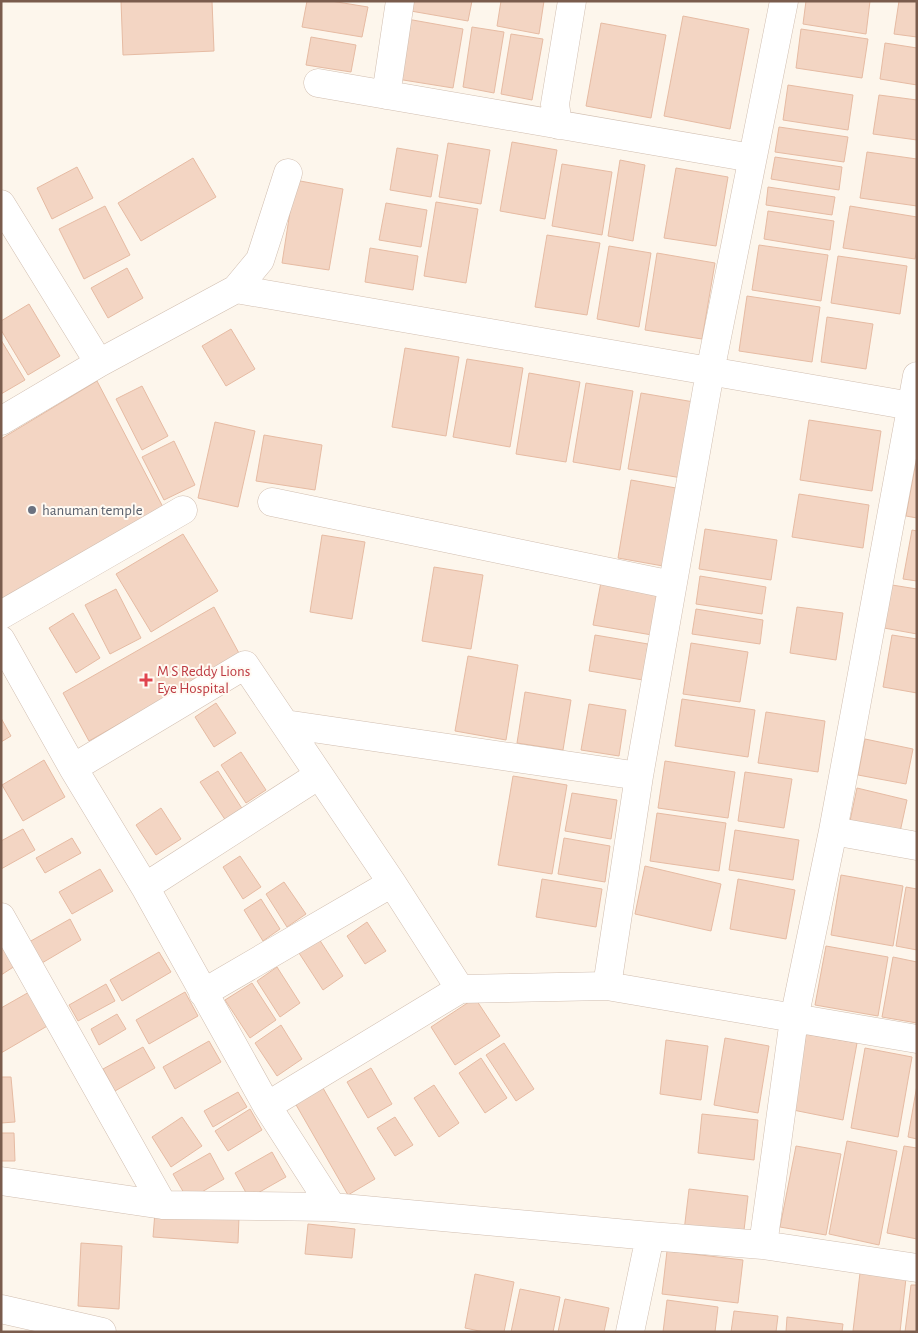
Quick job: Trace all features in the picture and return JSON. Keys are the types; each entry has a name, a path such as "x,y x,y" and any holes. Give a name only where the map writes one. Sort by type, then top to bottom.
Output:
{"street":[{"path":"386,95 400,1"},
{"path":"558,125 554,104 572,1"},
{"path":"607,986 639,776 710,372 784,1"},
{"path":"318,83 752,158"},
{"path":"1,421 98,363 236,289 260,260 288,173"},
{"path":"1,204 98,363"},
{"path":"236,289 914,407"},
{"path":"763,1245 794,1019 834,831 914,407 917,376"},
{"path":"272,502 672,585"},
{"path":"1,615 183,510"},
{"path":"1,640 73,768 145,887 267,1106 332,1208"},
{"path":"73,768 245,665 392,883 460,989"},
{"path":"286,724 639,776"},
{"path":"145,887 319,774"},
{"path":"834,831 917,846"},
{"path":"204,993 392,883"},
{"path":"1,917 163,1205"},
{"path":"267,1106 460,989 607,986 917,1039"},
{"path":"1,1181 163,1205 332,1208 763,1245 917,1268"},
{"path":"630,1332 650,1236"},
{"path":"1,1309 102,1332"}],"building":[{"path":"121,1 212,1 214,51 123,55"},
{"path":"307,1 331,1 368,7 362,37 302,27"},
{"path":"406,1 472,1 468,21 405,10"},
{"path":"501,1 544,1 539,34 497,26"},
{"path":"806,1 870,1 866,34 803,24"},
{"path":"899,1 917,1 917,37 894,34"},
{"path":"683,16 749,29 730,129 664,116"},
{"path":"407,19 463,29 453,88 397,79"},
{"path":"601,23 666,35 651,118 586,106"},
{"path":"472,27 504,32 494,93 463,87"},
{"path":"801,29 868,39 862,78 796,68"},
{"path":"511,34 543,39 532,100 501,94"},
{"path":"311,37 356,45 351,72 306,65"},
{"path":"885,43 917,48 917,85 880,79"},
{"path":"788,85 853,95 848,130 783,120"},
{"path":"879,95 917,100 917,140 873,134"},
{"path":"779,127 848,137 844,162 775,152"},
{"path":"512,142 557,150 545,219 500,211"},
{"path":"448,143 490,150 481,204 439,197"},
{"path":"397,148 438,155 431,197 390,190"},
{"path":"867,152 917,159 917,206 860,198"},
{"path":"775,157 842,167 839,190 771,179"},
{"path":"193,158 216,197 141,241 118,203"},
{"path":"620,160 645,165 633,241 608,236"},
{"path":"562,164 612,172 602,235 552,226"},
{"path":"77,167 93,198 52,219 37,188"},
{"path":"676,168 728,177 716,246 664,238"},
{"path":"295,180 343,189 329,270 282,263"},
{"path":"768,187 835,197 832,215 766,205"},
{"path":"436,202 478,209 466,283 424,276"},
{"path":"386,203 427,210 421,247 379,240"},
{"path":"105,206 130,255 84,279 59,229"},
{"path":"850,206 917,217 915,259 843,248"},
{"path":"768,211 834,221 830,250 764,239"},
{"path":"547,235 600,243 587,315 535,307"},
{"path":"759,245 828,255 821,301 752,290"},
{"path":"609,246 651,253 639,327 597,319"},
{"path":"370,248 418,256 413,290 365,282"},
{"path":"657,253 715,263 702,339 645,330"},
{"path":"838,256 907,266 900,314 831,303"},
{"path":"127,268 143,298 108,318 91,288"},
{"path":"747,296 820,307 812,362 739,351"},
{"path":"29,304 60,356 28,375 1,330 1,321"},
{"path":"827,317 873,324 866,369 821,362"},
{"path":"231,329 255,369 226,386 202,346"},
{"path":"1,340 25,380 1,394"},
{"path":"405,348 459,357 446,436 392,427"},
{"path":"467,359 523,368 510,447 453,437"},
{"path":"529,373 580,382 566,462 516,454"},
{"path":"97,381 164,509 1,601 1,439"},
{"path":"586,383 633,391 620,470 573,462"},
{"path":"142,386 168,436 142,450 116,399"},
{"path":"641,393 694,402 682,478 628,469"},
{"path":"809,420 881,431 872,491 800,480"},
{"path":"215,422 255,431 238,507 198,498"},
{"path":"264,435 322,445 315,490 256,481"},
{"path":"174,441 195,485 164,500 142,457"},
{"path":"917,456 917,518 906,516"},
{"path":"631,480 676,488 663,566 618,558"},
{"path":"799,494 869,505 863,548 792,537"},
{"path":"705,529 777,540 771,580 699,569"},
{"path":"912,530 917,531 917,581 903,579"},
{"path":"183,534 218,591 151,632 116,574"},
{"path":"322,535 365,542 352,619 310,612"},
{"path":"434,567 483,575 471,649 422,641"},
{"path":"700,576 766,587 762,614 696,604"},
{"path":"601,582 659,592 652,635 593,625"},
{"path":"892,585 917,589 917,634 884,628"},
{"path":"116,589 141,638 110,654 85,605"},
{"path":"214,607 240,655 89,741 63,693"},
{"path":"797,607 843,613 836,660 790,653"},
{"path":"696,609 763,620 760,644 692,634"},
{"path":"73,613 100,658 76,673 49,628"},
{"path":"595,635 648,644 643,680 589,671"},
{"path":"892,635 917,639 917,693 883,687"},
{"path":"691,643 748,652 740,702 683,694"},
{"path":"468,656 518,665 506,740 455,731"},
{"path":"525,692 571,700 563,750 517,743"},
{"path":"682,699 755,710 748,757 675,746"},
{"path":"216,703 236,733 214,747 195,717"},
{"path":"589,704 626,710 619,756 581,750"},
{"path":"766,712 825,721 818,772 758,763"},
{"path":"1,718 11,736 1,742"},
{"path":"865,739 913,749 906,784 858,775"},
{"path":"241,752 266,790 246,803 221,765"},
{"path":"44,760 65,797 23,821 2,785"},
{"path":"665,761 735,772 728,818 658,808"},
{"path":"218,771 243,810 226,821 200,782"},
{"path":"745,772 792,779 784,828 738,821"},
{"path":"513,776 567,785 552,874 498,865"},
{"path":"857,788 907,800 900,832 850,821"},
{"path":"572,793 617,800 611,839 565,831"},
{"path":"161,808 181,839 156,855 136,825"},
{"path":"657,813 726,823 719,871 650,861"},
{"path":"23,829 35,850 1,869 1,841"},
{"path":"735,830 799,840 793,880 729,870"},
{"path":"72,838 81,853 45,873 36,858"},
{"path":"564,838 610,846 605,882 558,874"},
{"path":"240,856 261,887 243,899 223,867"},
{"path":"645,866 721,884 711,931 635,914"},
{"path":"100,869 113,891 72,914 59,892"},
{"path":"841,875 903,886 893,946 831,935"},
{"path":"542,879 602,889 596,927 536,917"},
{"path":"738,879 795,890 786,939 730,929"},
{"path":"284,882 306,914 287,927 266,894"},
{"path":"906,887 917,889 917,950 896,946"},
{"path":"261,899 280,929 263,941 244,910"},
{"path":"70,919 81,940 42,963 29,942"},
{"path":"367,922 386,951 365,964 347,936"},
{"path":"319,939 343,976 323,990 299,953"},
{"path":"1,944 15,966 1,975"},
{"path":"826,946 888,957 878,1016 815,1005"},
{"path":"159,952 171,972 122,1001 110,980"},
{"path":"893,957 917,962 917,1023 882,1017"},
{"path":"277,967 300,1003 280,1017 257,981"},
{"path":"252,983 276,1020 250,1038 225,1000"},
{"path":"106,984 115,1001 78,1021 69,1005"},
{"path":"31,991 49,1025 1,1053 1,1008"},
{"path":"185,992 198,1016 149,1044 136,1020"},
{"path":"475,998 500,1036 455,1065 431,1027"},
{"path":"117,1014 126,1029 99,1045 91,1029"},
{"path":"281,1025 302,1059 277,1076 255,1043"},
{"path":"806,1034 857,1043 843,1120 793,1110"},
{"path":"725,1038 769,1046 758,1113 714,1105"},
{"path":"666,1040 708,1046 701,1100 660,1094"},
{"path":"209,1041 221,1062 175,1089 163,1067"},
{"path":"504,1043 534,1089 516,1101 486,1055"},
{"path":"143,1047 155,1068 115,1091 103,1069"},
{"path":"865,1048 912,1057 898,1137 851,1128"},
{"path":"481,1058 507,1098 485,1113 459,1073"},
{"path":"371,1068 392,1104 368,1118 347,1082"},
{"path":"1,1077 11,1077 15,1122 1,1123"},
{"path":"434,1085 459,1123 439,1137 414,1098"},
{"path":"917,1085 917,1139 908,1137"},
{"path":"323,1088 375,1179 348,1195 295,1103"},
{"path":"238,1092 247,1107 213,1127 204,1111"},
{"path":"250,1109 262,1130 228,1151 215,1131"},
{"path":"702,1114 758,1120 754,1160 698,1153"},
{"path":"182,1117 202,1146 171,1167 152,1137"},
{"path":"395,1117 413,1145 395,1156 377,1128"},
{"path":"1,1133 14,1133 15,1161 1,1161"},
{"path":"847,1141 897,1151 879,1245 829,1234"},
{"path":"796,1146 841,1154 826,1235 780,1227"},
{"path":"904,1146 917,1148 917,1239 887,1233"},
{"path":"272,1152 286,1177 249,1198 235,1173"},
{"path":"210,1153 224,1179 188,1200 173,1174"},
{"path":"689,1189 748,1196 743,1239 684,1231"},
{"path":"155,1212 239,1217 238,1243 153,1237"},
{"path":"308,1224 355,1229 352,1258 305,1254"},
{"path":"81,1243 122,1246 119,1309 78,1306"},
{"path":"667,1251 743,1260 738,1303 662,1294"},
{"path":"860,1273 906,1278 900,1332 853,1331"},
{"path":"475,1274 514,1282 504,1332 484,1332 465,1328"},
{"path":"911,1285 917,1285 917,1332 905,1332"},
{"path":"520,1289 560,1297 553,1332 511,1332"},
{"path":"565,1299 609,1308 604,1332 558,1332"},
{"path":"667,1300 718,1307 715,1332 663,1332"},
{"path":"734,1311 778,1316 776,1332 731,1332"},
{"path":"787,1317 843,1324 842,1332 786,1332"}],"place":[{"name":"hanuman temple","path":"32,510"},
{"name":"M S Reddy Lions Eye Hospital","path":"146,680"}]}
